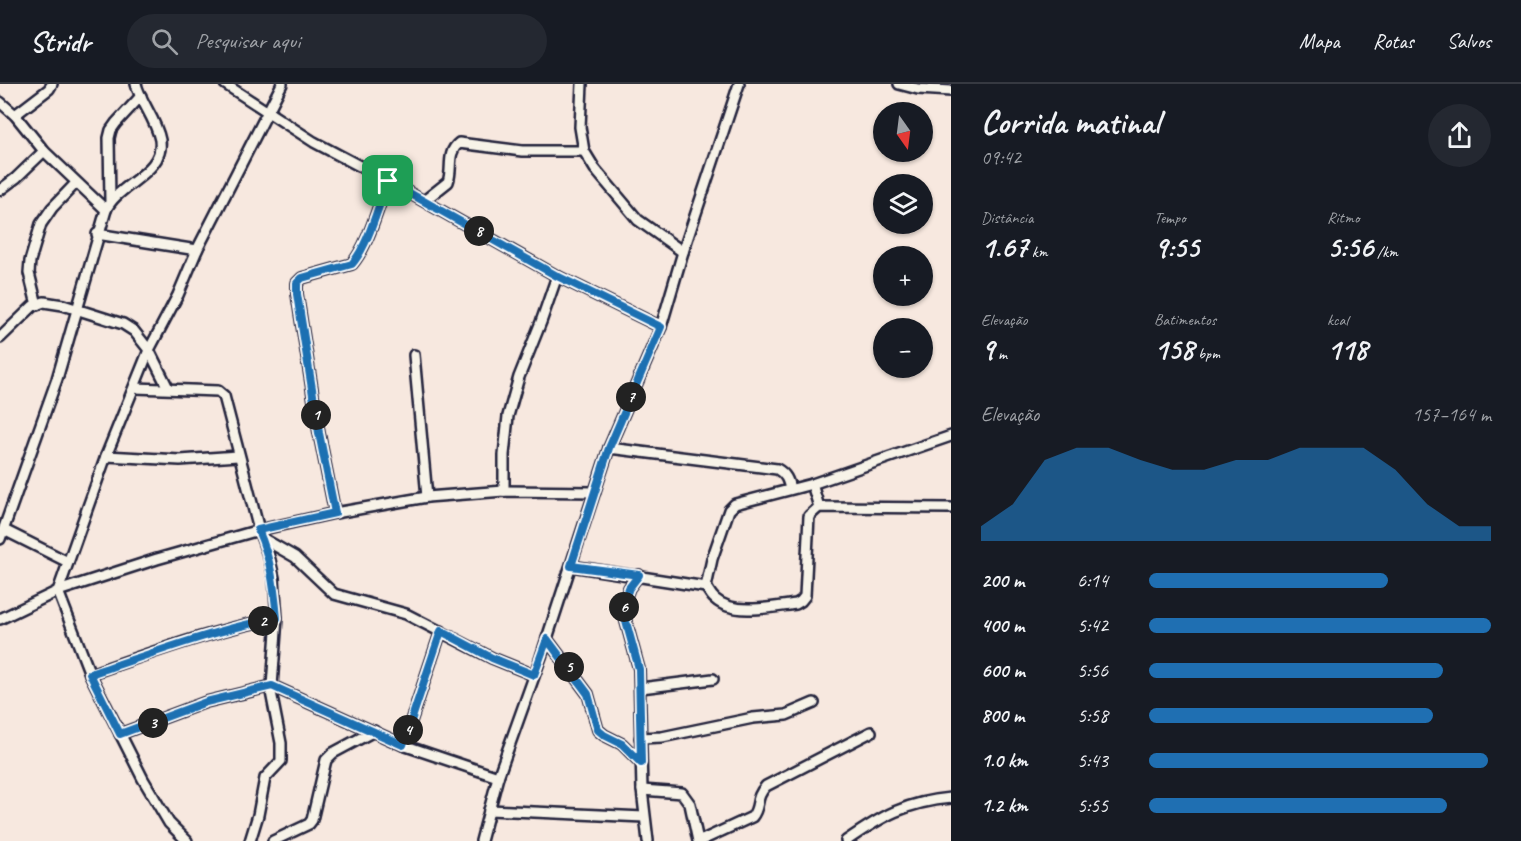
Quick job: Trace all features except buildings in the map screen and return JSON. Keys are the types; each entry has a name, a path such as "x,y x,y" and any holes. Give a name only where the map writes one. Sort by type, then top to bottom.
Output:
{"street":[{"path":"15,116 49,89 52,84"},
{"path":"110,201 147,170 156,161 160,152 160,140 156,128 136,84"},
{"path":"225,84 314,142 557,276 661,327"},
{"path":"188,841 169,823 143,779 90,674 58,591 106,456 149,350 282,84"},
{"path":"582,84 580,127 584,151 595,169 638,220 683,252"},
{"path":"481,841 498,777 547,639 609,448 661,327 683,252 739,84"},
{"path":"899,84 918,89 951,91"},
{"path":"68,562 2,535 57,379 96,247 97,234 110,201 109,138 111,130 141,96"},
{"path":"0,102 75,183 106,210"},
{"path":"424,201 448,182 451,166 450,155 459,143 522,151 584,151"},
{"path":"0,190 44,151"},
{"path":"335,513 319,433 297,283 302,278 352,264 357,259 388,181"},
{"path":"37,304 29,273 41,224 75,183"},
{"path":"97,234 197,250"},
{"path":"504,490 504,454 508,416 519,377 557,276"},
{"path":"0,338 37,304 44,302 77,309 123,324 141,338 168,388"},
{"path":"414,355 427,497"},
{"path":"135,388 221,392 228,407 238,456 260,534 270,560 274,578 277,618 271,686 281,742 281,761 264,778 258,815 250,841"},
{"path":"706,587 712,559 729,510 743,501 812,484 951,436"},
{"path":"609,448 777,469 784,472 790,489"},
{"path":"106,456 180,460 238,456"},
{"path":"812,484 819,507"},
{"path":"0,619 58,591 157,559 335,513 427,497 504,490 595,492"},
{"path":"571,566 706,587 715,600 728,607 752,609 796,604 805,596 809,516 819,507 951,508"},
{"path":"260,534 295,557 334,594 406,614 492,658 534,675"},
{"path":"639,575 629,588 624,602 625,618 639,669 641,688 642,790 648,841"},
{"path":"90,674 192,640 277,618"},
{"path":"403,745 441,631"},
{"path":"547,639 588,694 598,730 622,744 641,763"},
{"path":"641,688 713,679"},
{"path":"120,734 206,702 271,686 403,745 498,777"},
{"path":"640,738 662,736 753,718 786,715 814,703"},
{"path":"273,841 309,824 312,820 326,760 333,753 374,731"},
{"path":"642,790 682,793 690,804 699,841 752,818 757,811 759,794 766,786 871,732"},
{"path":"846,841 868,825 900,808 926,801 951,798"},
{"path":"489,810 644,817"}],"route":[{"path":"388,181 557,276 661,327 609,448 571,566 639,575 629,588 624,602 625,618 632,636 639,669 641,763 622,744 598,730 588,694 547,639 534,675 492,658 441,631 403,745 272,686 206,702 120,734 90,674 192,640 277,618 274,578 270,560 258,530 335,513 319,433 297,283 302,278 346,267 357,259 388,181"}]}
